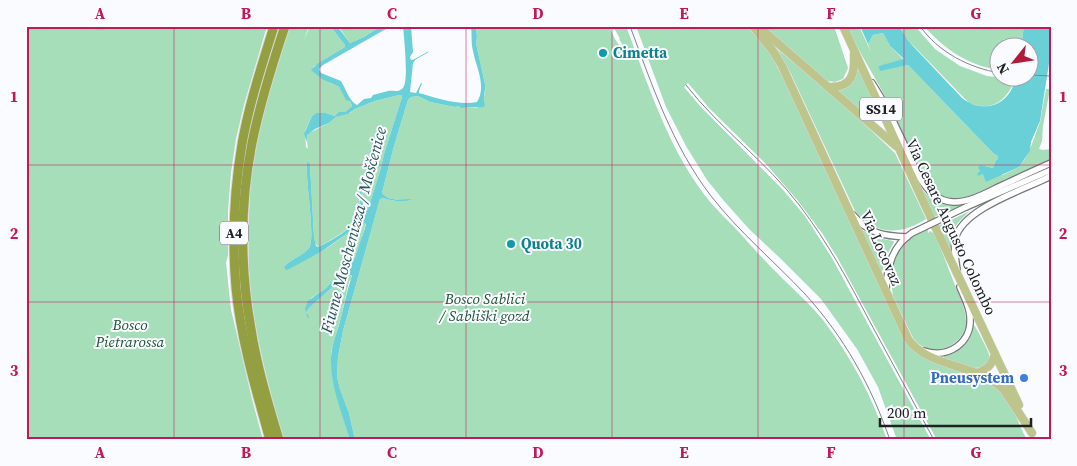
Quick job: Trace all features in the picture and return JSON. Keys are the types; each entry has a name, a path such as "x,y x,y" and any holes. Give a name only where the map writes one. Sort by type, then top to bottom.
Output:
{"highway":[{"name":"A4","path":"270,440 242,332 236,288 234,233 235,201 242,142 274,26"},
{"name":"A4","path":"279,440 263,384 251,330 245,288 243,233 244,201 251,145 268,75 285,26"}],"main road":[{"name":"Via Locovaz","path":"753,26 773,51 782,66 912,346 930,357 993,381 1004,390 1033,436"},
{"path":"758,26 899,149"},
{"name":"Via Cesare Augusto Colombo","path":"843,26 1033,436"},
{"path":"829,87 841,86 850,80 854,68 854,50"},
{"path":"976,373 990,365 995,354"}],"street":[{"path":"863,69 886,106 926,189 938,198 953,202 964,202 1051,163"},
{"path":"849,210 857,220 871,231 887,236 909,235 966,207 1051,170"},
{"path":"959,277 954,239 962,226 973,214 989,204 1051,176"},
{"path":"886,292 886,280 892,256 909,235"},
{"name":"Via Locovaz","path":"886,280 890,294 912,341 927,352 947,352 964,341 971,319 954,267"}],"green space":[{"name":"Bosco Pietrarossa","path":"26,26 267,26 236,139 231,173 228,211 228,255 226,263 231,310 263,440 26,440"},
{"path":"289,26 309,26 304,40 310,26 330,26 345,45 345,47 313,67 330,83 339,87 352,106 345,112 335,116 326,113 316,113 312,116 305,131 306,147 308,149 307,134 329,123 336,117 350,113 375,101 402,95 368,209 364,212 363,210 362,194 359,197 360,212 356,221 340,234 318,247 314,237 310,165 307,163 311,242 306,251 284,267 316,254 363,222 366,223 354,260 325,289 311,298 307,311 346,275 349,274 352,277 349,282 331,352 333,380 350,440 284,440 266,375 253,310 248,237 254,155 264,105"},
{"path":"338,26 381,26 350,43"},
{"name":"Bosco Sablici / Sabliški gozd","path":"476,26 609,26 622,49 622,44 613,26 626,26 661,118 696,183 717,210 823,320 843,348 860,377 875,408 887,440 355,440 349,413 337,377 338,357 343,331 380,199 394,201 410,199 391,199 382,193 394,146 408,100 411,97 418,96 430,102 461,108 477,108 481,103 485,94 485,84 476,43"},
{"path":"636,26 747,26 769,51 783,78 908,345 925,358 985,381 1000,390 1011,405 1027,440 937,440 822,233 767,165 710,109 688,83 684,87 700,106 784,191 805,216 832,258 931,440 897,440 878,387 857,349 821,299 750,230 707,180 686,146 666,107"},
{"path":"764,26 834,26 848,68 843,79 835,82 827,81"},
{"path":"847,26 859,26 871,52 868,44 873,35 883,33 890,46 904,60 878,66 880,70 908,65 998,156 993,168 981,165 980,171 977,173 979,175 1003,175 1019,167 1029,152 1040,122 1046,89 1050,89 1042,141 1039,149 1051,149 1051,159 968,197 952,198 938,194 929,187 919,171 889,104"},
{"path":"900,26 915,26 935,49 960,66 990,76 990,88 1011,88 1002,100 993,105 983,106 969,103 904,36"},
{"path":"924,26 1024,26 1022,38 990,38 990,68 958,55 932,35"},
{"path":"777,49 830,92 895,153 926,219 907,228 897,230 880,229 863,219 855,211 791,74"},
{"path":"859,70 879,115 873,120 839,91 848,86"},
{"path":"922,189 940,203 963,205 934,217"},
{"path":"970,211 954,228 950,244 951,251 938,226"},
{"path":"928,229 928,233 930,231 935,234 966,317 964,331 959,339 946,348 937,350 924,347 914,340 893,296 892,288 892,272 900,250 911,238"},
{"path":"864,231 874,237 894,242 880,273 862,232"},
{"path":"973,323 990,356 989,362 980,367 970,368 944,358 944,355 964,344"}],"water":[{"path":"330,26 337,26 350,43 381,26 391,26 319,69 321,73 341,81 350,98 357,105 373,95 397,91 403,88 406,69 403,26 411,26 413,52 410,57 411,60 416,59 413,63 410,92 416,93 422,83 419,93 456,102 477,102 480,96 481,83 472,48 471,26 476,26 476,43 485,84 484,107 455,107 430,102 418,96 411,97 408,100 382,193 392,199 412,199 394,201 380,199 343,331 338,357 337,377 349,413 355,440 350,440 348,434 332,378 331,368 332,348 352,276 346,275 309,308 306,312 309,317 308,319 305,309 308,301 325,289 355,258 366,224 363,222 321,252 289,269 286,270 284,267 306,251 311,242 307,163 310,165 314,237 318,247 341,234 356,220 360,210 360,192 364,212 368,209 402,95 375,101 348,114 336,117 329,123 315,129 307,135 308,152 304,134 312,116 316,113 326,113 335,116 339,112 345,112 352,106 350,101 346,100 339,87 322,79 311,70 317,64 345,47"},
{"path":"860,26 881,28 881,26 899,26 913,46 962,98 974,105 987,106 1000,102 1012,88 1040,88 1040,38 1022,38 1024,26 1051,26 1051,51 1040,121 1031,142 1030,151 1019,167 986,182 983,174 978,176 977,173 980,171 978,167 981,165 993,168 998,156 908,65 880,71 878,66 904,59 890,46 883,33 873,35 868,44"}],"waterway":[{"path":"414,60 428,52"}],"railway":[{"path":"630,26 664,114 697,176 722,209 805,294 832,327 865,381 890,440"},
{"path":"920,26 945,51 966,63 990,71"},
{"path":"1040,75 1051,76"},
{"path":"686,85 699,101 787,190 810,220 845,276 934,440"}],"place":[{"name":"Cimetta","path":"603,53"},
{"name":"Quota 30","path":"511,244"},
{"name":"Pneusystem","path":"1024,378"}],"water label":[{"name":"Fiume Moschenizza / Moščenice","path":"353,230"}]}
